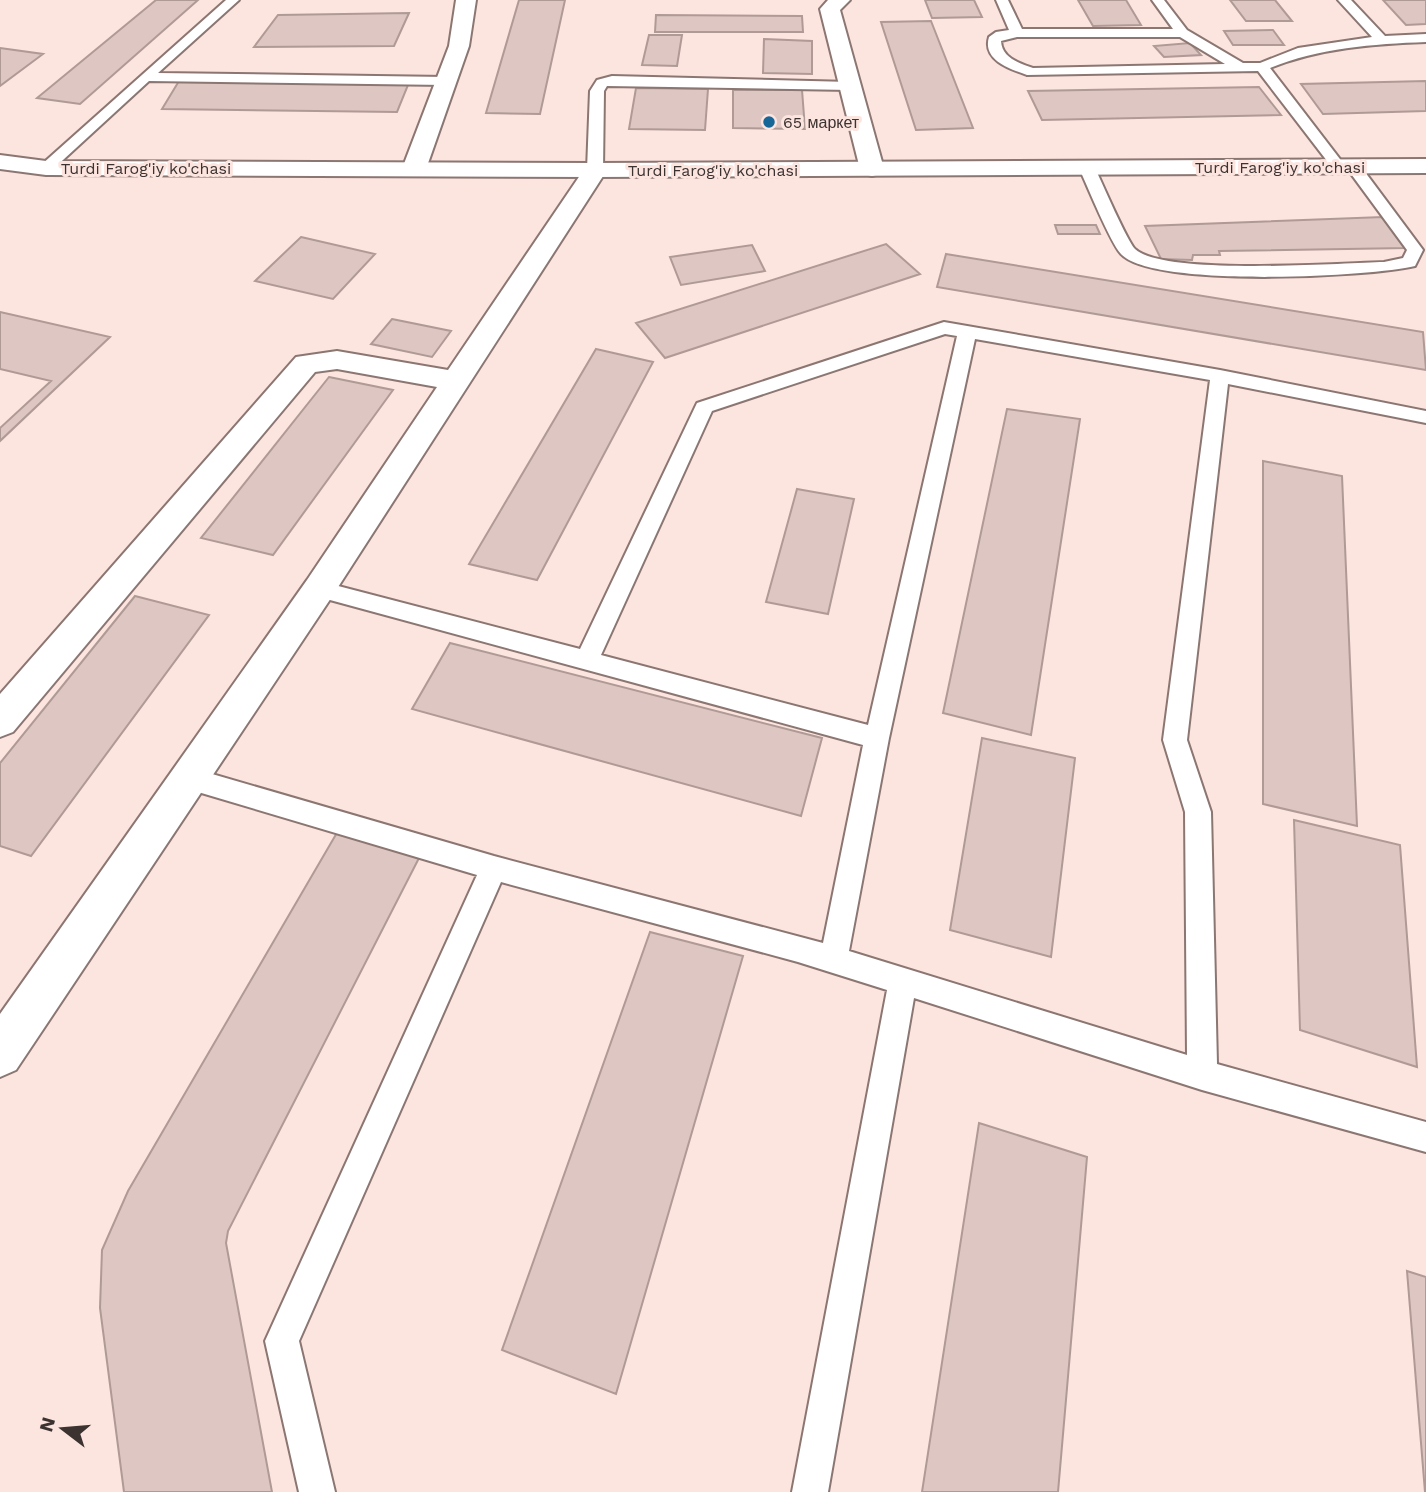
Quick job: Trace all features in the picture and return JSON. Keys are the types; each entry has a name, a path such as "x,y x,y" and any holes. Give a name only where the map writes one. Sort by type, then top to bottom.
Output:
{"street":[{"path":"414,169 459,46 466,0"},
{"path":"839,0 830,9 872,169"},
{"name":"Turdi Farog'iy ko'chasi","path":"0,162 46,168 594,170 1426,166"},
{"path":"0,1054 319,589 594,170"},
{"path":"0,721 306,364 337,360 456,381"}],"lane":[{"path":"46,168 233,0"},
{"path":"1002,0 1017,33"},
{"path":"1158,0 1182,33"},
{"path":"1344,0 1382,40"},
{"path":"1241,68 1182,33 1001,34 994,40 993,47 997,55 1012,65 1032,72 1241,68 1262,67 1298,52 1382,40 1426,38"},
{"path":"1087,168 1128,252 1150,263 1230,272 1384,267 1409,262 1415,250 1262,67"},
{"path":"145,77 446,81"},
{"path":"594,170 597,91 601,83 612,80 850,86"},
{"path":"586,662 704,407 944,328 1220,376 1426,417"},
{"path":"832,960 877,738 967,333"},
{"path":"1202,1075 1198,812 1175,740 1220,376"},
{"path":"319,589 877,738"},
{"path":"188,779 494,868 832,960 1202,1075 1426,1137"},
{"path":"317,1492 282,1341 494,868"},
{"path":"810,1492 903,981"}],"building":[{"path":"156,0 198,0 80,104 37,98"},
{"path":"519,0 565,0 540,114 486,113"},
{"path":"925,0 974,0 982,17 932,18"},
{"path":"1078,0 1126,0 1141,25 1093,26"},
{"path":"1230,0 1275,0 1292,21 1246,21"},
{"path":"1383,0 1426,0 1426,24 1406,25"},
{"path":"409,13 394,46 254,47 278,15"},
{"path":"656,15 802,16 803,32 655,32"},
{"path":"931,21 973,128 916,130 881,22"},
{"path":"1273,30 1284,45 1233,45 1224,31"},
{"path":"649,35 682,35 677,66 642,65"},
{"path":"764,39 812,41 812,74 763,73"},
{"path":"1190,43 1201,55 1164,57 1154,46"},
{"path":"0,48 43,54 0,86"},
{"path":"179,81 408,85 397,112 162,109"},
{"path":"1426,81 1426,111 1323,114 1301,84"},
{"path":"1259,87 1281,115 1042,120 1028,91"},
{"path":"636,88 708,89 705,130 629,129"},
{"path":"733,90 802,90 805,129 733,128"},
{"path":"1383,217 1406,248 1219,251 1220,255 1193,255 1192,260 1161,259 1145,226"},
{"path":"1055,225 1096,225 1100,234 1058,234"},
{"path":"301,237 375,254 333,299 255,281"},
{"path":"886,244 920,274 665,358 636,323"},
{"path":"752,245 765,271 681,285 670,257"},
{"path":"946,254 1423,332 1426,370 937,287"},
{"path":"0,312 110,337 0,441 0,428 51,381 0,369"},
{"path":"392,319 451,331 432,357 371,344"},
{"path":"596,349 653,362 537,580 469,564"},
{"path":"329,377 393,390 273,555 201,538"},
{"path":"1007,409 1080,419 1031,735 943,713"},
{"path":"1263,461 1342,476 1357,826 1263,804"},
{"path":"797,489 854,499 828,614 766,602"},
{"path":"135,596 209,615 31,856 0,846 0,763"},
{"path":"450,643 822,738 801,816 412,709"},
{"path":"982,738 1075,758 1051,957 950,930"},
{"path":"1294,820 1400,845 1417,1067 1300,1030"},
{"path":"338,831 419,858 228,1231 226,1243 272,1492 124,1492 100,1308 102,1250 128,1191"},
{"path":"650,932 743,956 616,1394 502,1350"},
{"path":"979,1123 1087,1157 1058,1492 922,1492"},
{"path":"1407,1271 1426,1277 1426,1492 1425,1492"}],"place":[{"name":"65 маркет","path":"769,122"}]}
